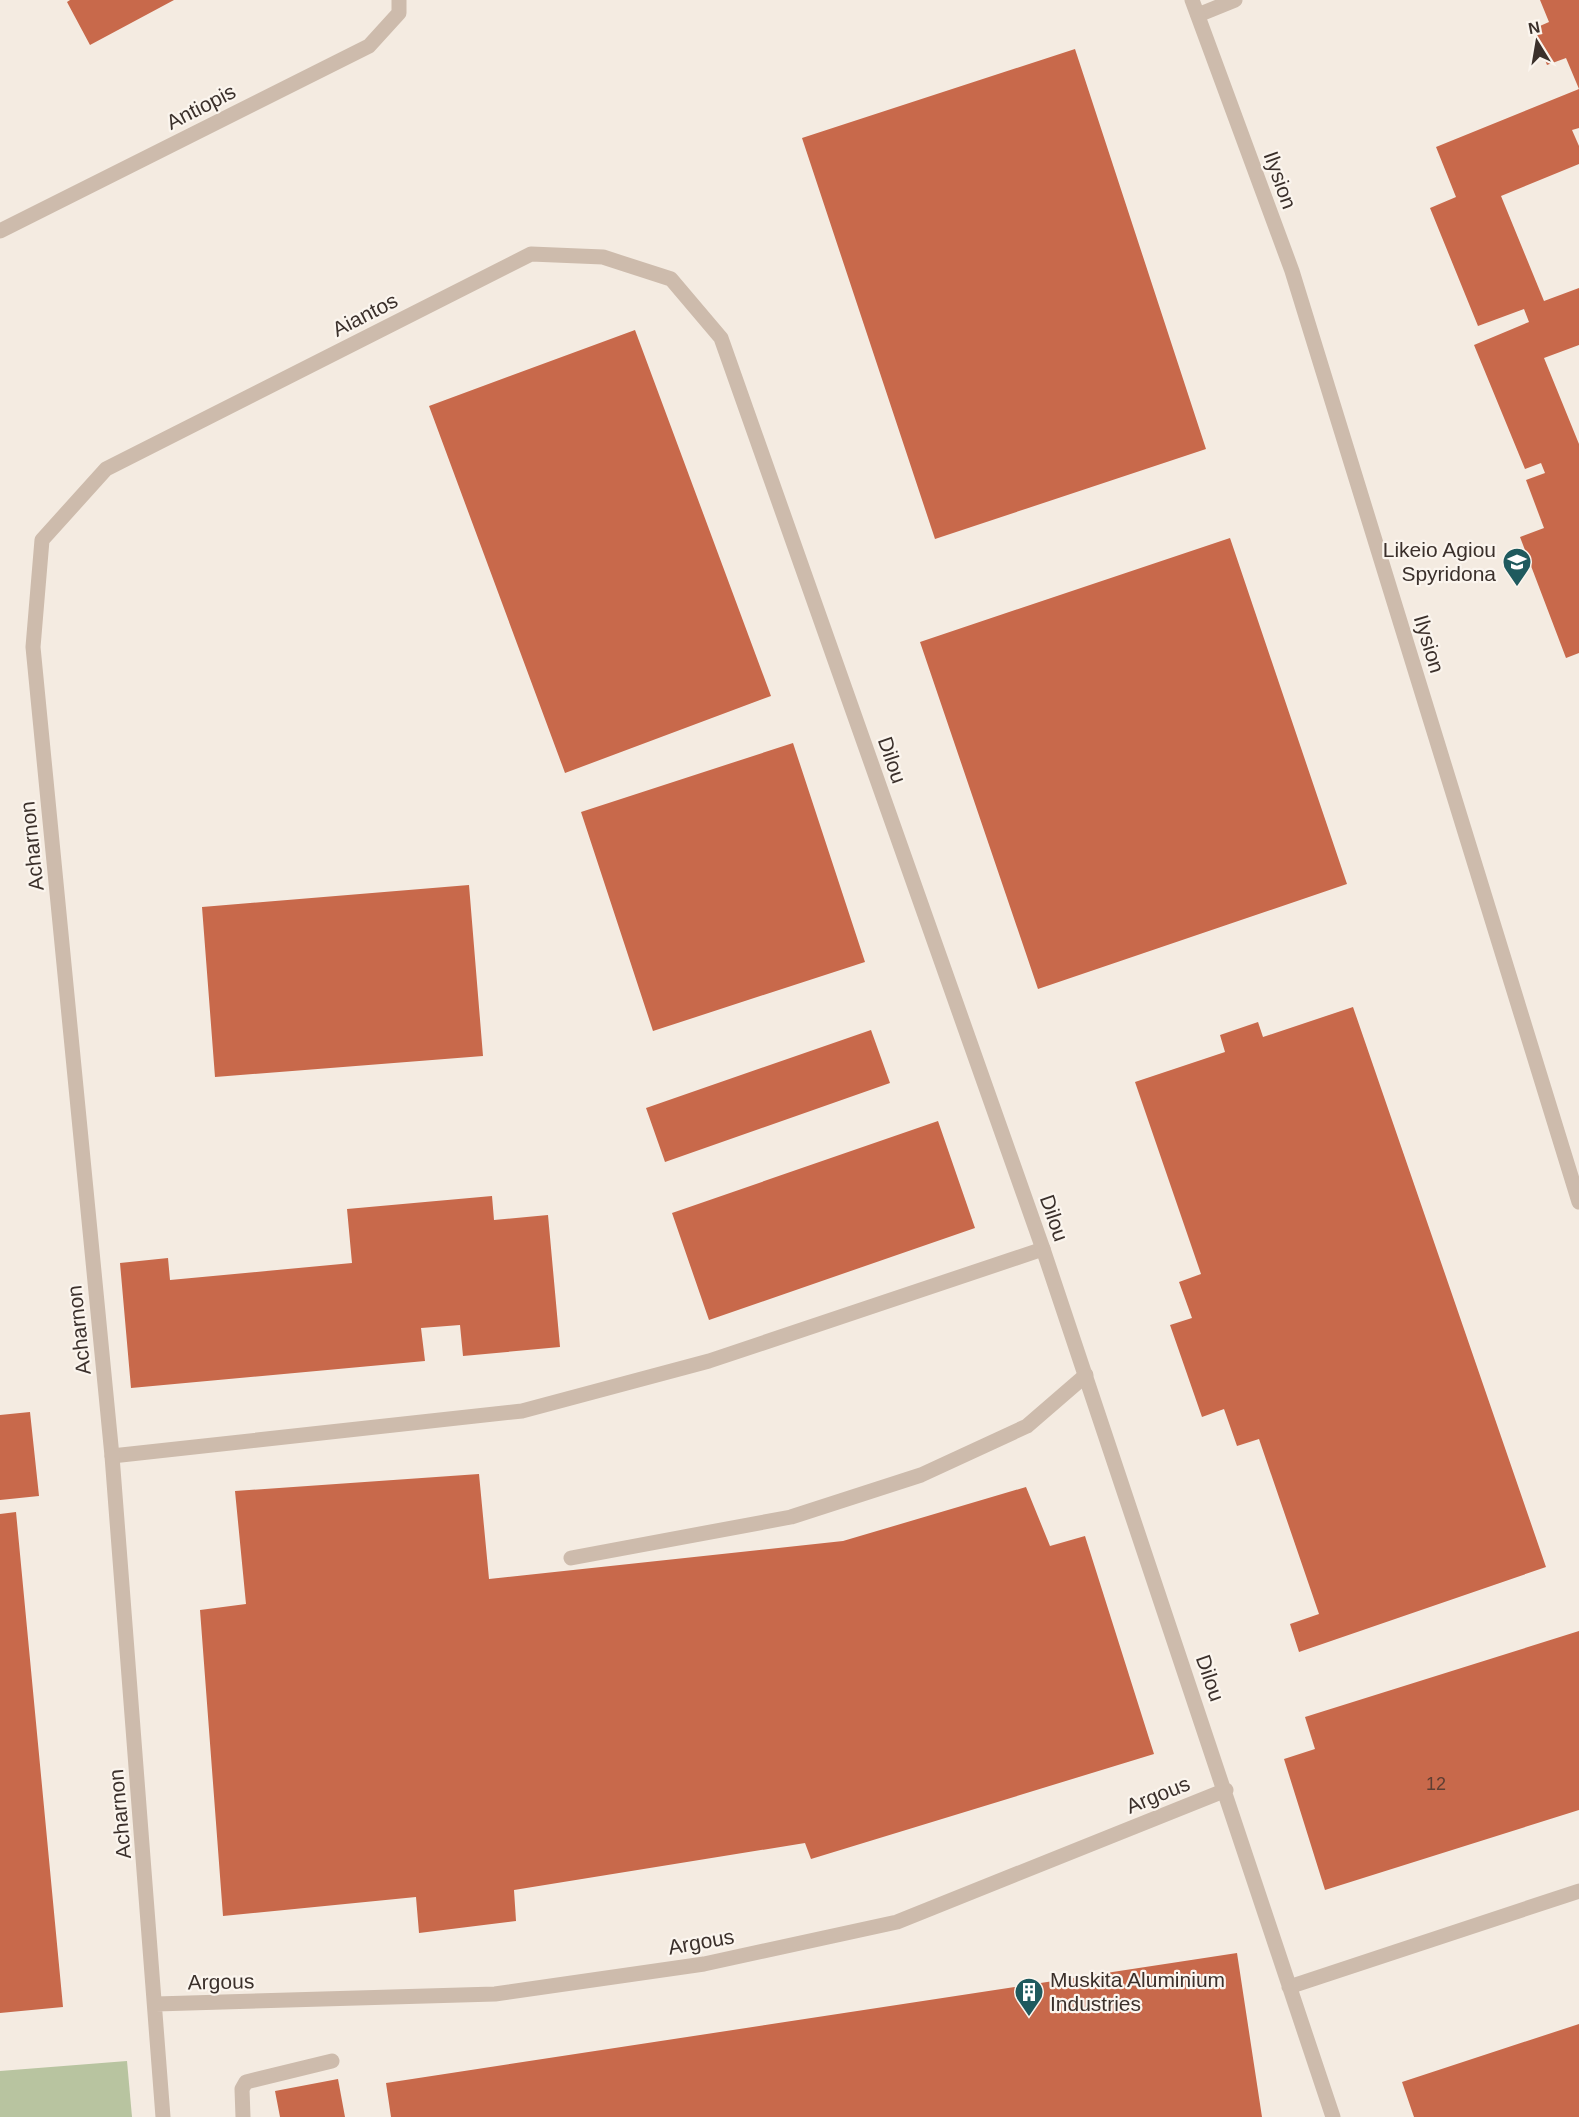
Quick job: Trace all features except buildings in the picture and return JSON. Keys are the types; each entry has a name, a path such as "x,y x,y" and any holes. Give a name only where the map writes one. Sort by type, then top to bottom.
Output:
{"street":[{"name":"Antiopis","path":"0,231 369,46 399,13 399,0"},
{"name":"Ilysion","path":"1192,0 1292,271 1579,1202"},
{"path":"1198,15 1235,0"},
{"name":"Aiantos","path":"42,540 106,469 531,254 603,257 671,279 721,338"},
{"name":"Dilou","path":"721,338 1043,1249 1226,1790 1333,2117"},
{"name":"Acharnon","path":"42,540 33,647 112,1456 163,2117"},
{"path":"112,1456 522,1411 709,1361 1043,1249"},
{"path":"571,1558 792,1516 921,1475 1028,1426 1086,1375"},
{"name":"Argous","path":"156,2004 495,1994 704,1964 897,1922 1226,1790"},
{"path":"1289,1987 1579,1891"},
{"path":"243,2117 242,2089 246,2082 332,2061"}],"green space":[{"path":"127,2061 132,2117 0,2117 0,2071"}],"place":[{"name":"Likeio Agiou Spyridona","path":"1517,588"},
{"name":"Muskita Aluminium Industries","path":"1029,2018"}]}
